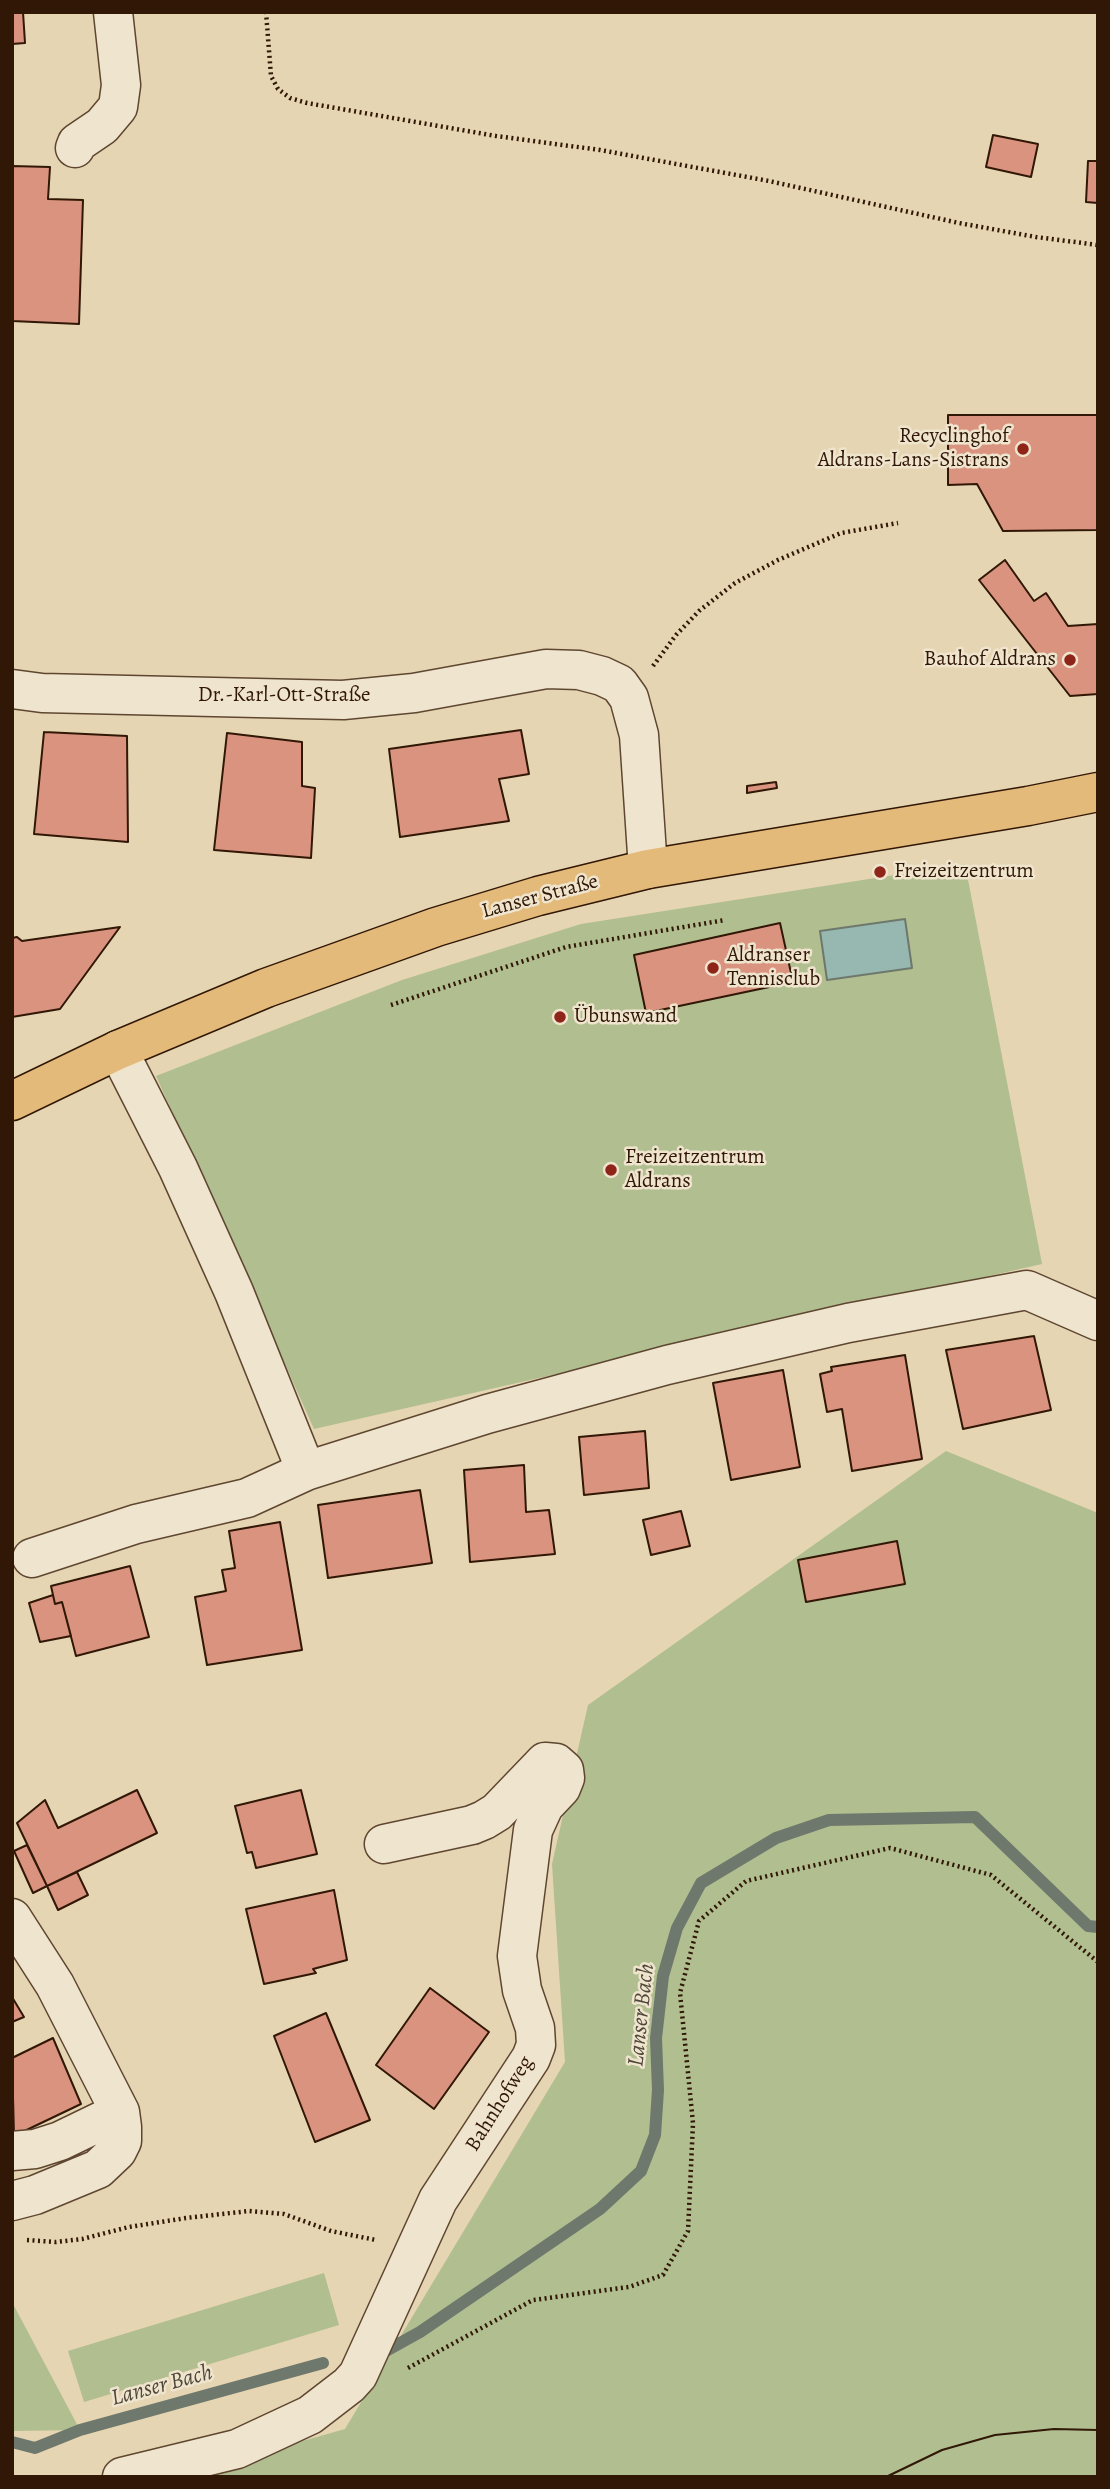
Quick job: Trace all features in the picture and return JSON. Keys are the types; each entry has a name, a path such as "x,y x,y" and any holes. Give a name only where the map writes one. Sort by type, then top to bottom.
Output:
{"main road":[{"name":"Lanser Straße","path":"12,1101 118,1049 266,988 436,927 538,896 648,869 1098,792"}],"street":[{"path":"75,148 77,143 102,126 118,107 121,85 113,12"},
{"name":"Dr.-Karl-Ott-Straße","path":"12,689 42,693 343,701 414,692 546,669 579,670 602,676 619,684 629,698"},
{"path":"629,698 639,734 648,869"},
{"path":"118,1049 184,1180 234,1292 306,1471"},
{"path":"32,1558 136,1524 247,1498 306,1471 487,1414 667,1365 848,1323 1027,1290 1098,1321"},
{"name":"Bahnhofweg","path":"122,2477 237,2449 310,2415 338,2395 358,2375 438,2200 531,2058 536,2045 535,2028 522,1990 517,1956 533,1830 544,1806 561,1788 565,1778 564,1769 556,1763 545,1762 497,1812 472,1825 384,1844"},
{"path":"12,1919 55,1985 120,2112 122,2141 109,2160 98,2169 35,2195 12,2201"},
{"path":"12,2151 34,2149 60,2141 120,2112"}],"path":[{"path":"266,12 271,76 278,89 290,98 307,103 496,136 600,149 1036,237 1098,245"},
{"path":"629,698 676,635 699,611 735,583 778,559 841,533 898,523"},
{"path":"391,1005 566,947 725,919"},
{"path":"358,2375 391,2376 533,2300 629,2287 663,2275 688,2231 693,2123 680,1993 699,1921 746,1881 890,1848 991,1875 1098,1962"},
{"path":"22,2240 56,2242 82,2239 174,2219 249,2211 284,2214 331,2231 418,2246"}],"green space":[{"name":"Freizeitzentrum Aldrans","path":"965,864 1042,1264 314,1429 156,1076 402,980 581,924"},
{"path":"946,1451 1098,1513 1098,2477 175,2477 345,2429 565,2062 552,1864 588,1705"},
{"path":"324,2273 339,2325 84,2402 68,2351"},
{"path":"12,2302 80,2430 12,2431"}],"water":[{"path":"905,919 912,968 827,980 820,931"}],"building":[{"path":"12,12 23,12 25,43 12,44"},
{"path":"993,135 1038,144 1031,177 986,167"},
{"path":"1088,161 1098,161 1098,203 1086,202"},
{"path":"12,166 50,167 48,199 83,200 79,324 12,321"},
{"name":"Recyclinghof Aldrans-Lans-Sistrans","path":"948,415 1098,415 1098,530 1003,531 977,484 948,485"},
{"name":"Bauhof Aldrans","path":"1005,560 1034,601 1046,593 1068,626 1098,624 1098,694 1070,696 979,580"},
{"path":"521,730 529,774 499,779 509,821 400,837 389,749"},
{"path":"44,732 127,736 128,842 34,834"},
{"path":"227,733 302,742 302,786 315,788 311,858 214,850"},
{"path":"776,782 777,788 747,793 747,786"},
{"name":"Aldranser Tennisclub","path":"780,923 793,982 646,1013 634,955"},
{"path":"120,927 60,1009 12,1017 12,938 17,937 22,941"},
{"path":"1034,1336 1051,1410 963,1429 946,1350"},
{"path":"905,1355 922,1459 852,1471 842,1409 827,1412 820,1374 832,1371 831,1367"},
{"path":"783,1370 800,1467 731,1480 713,1383"},
{"path":"645,1431 649,1488 584,1495 579,1437"},
{"path":"524,1465 526,1512 549,1510 555,1554 470,1562 464,1470"},
{"path":"420,1490 432,1563 328,1578 318,1505"},
{"path":"681,1511 690,1546 651,1555 643,1520"},
{"path":"280,1522 302,1650 207,1665 195,1597 226,1591 222,1570 235,1568 229,1531"},
{"path":"897,1541 905,1584 806,1602 798,1560"},
{"path":"130,1566 149,1637 76,1656 62,1602 55,1604 51,1586"},
{"path":"53,1595 55,1604 62,1602 71,1636 40,1642 29,1603"},
{"path":"137,1790 157,1833 47,1886 17,1823 45,1800 58,1828"},
{"path":"301,1790 317,1854 256,1868 252,1852 247,1853 235,1806"},
{"path":"27,1845 47,1886 33,1893 14,1851"},
{"path":"77,1872 88,1895 58,1910 47,1886"},
{"path":"334,1890 347,1960 313,1969 316,1973 264,1984 246,1909"},
{"path":"430,1988 489,2032 434,2109 376,2065"},
{"path":"12,1997 24,2017 12,2022"},
{"path":"326,2013 370,2120 315,2142 274,2036"},
{"path":"53,2038 81,2104 14,2136 12,2058"}],"waterway":[{"name":"Lanser Bach","path":"384,2352 420,2332 600,2209 641,2171 655,2135 658,2090 656,2038 663,1976 677,1928 701,1883 776,1838 829,1820 975,1817 1088,1926 1098,1927"},
{"name":"Lanser Bach","path":"12,2442 35,2448 80,2430 323,2363"}],"tram line":[{"path":"886,2477 942,2450 995,2435 1054,2429 1098,2430"}],"place":[{"name":"Recyclinghof Aldrans-Lans-Sistrans","path":"1023,449"},
{"name":"Bauhof Aldrans","path":"1070,660"},
{"name":"Freizeitzentrum","path":"880,872"},
{"name":"Aldranser Tennisclub","path":"713,968"},
{"name":"Übunswand","path":"560,1017"},
{"name":"Freizeitzentrum Aldrans","path":"611,1170"}]}
